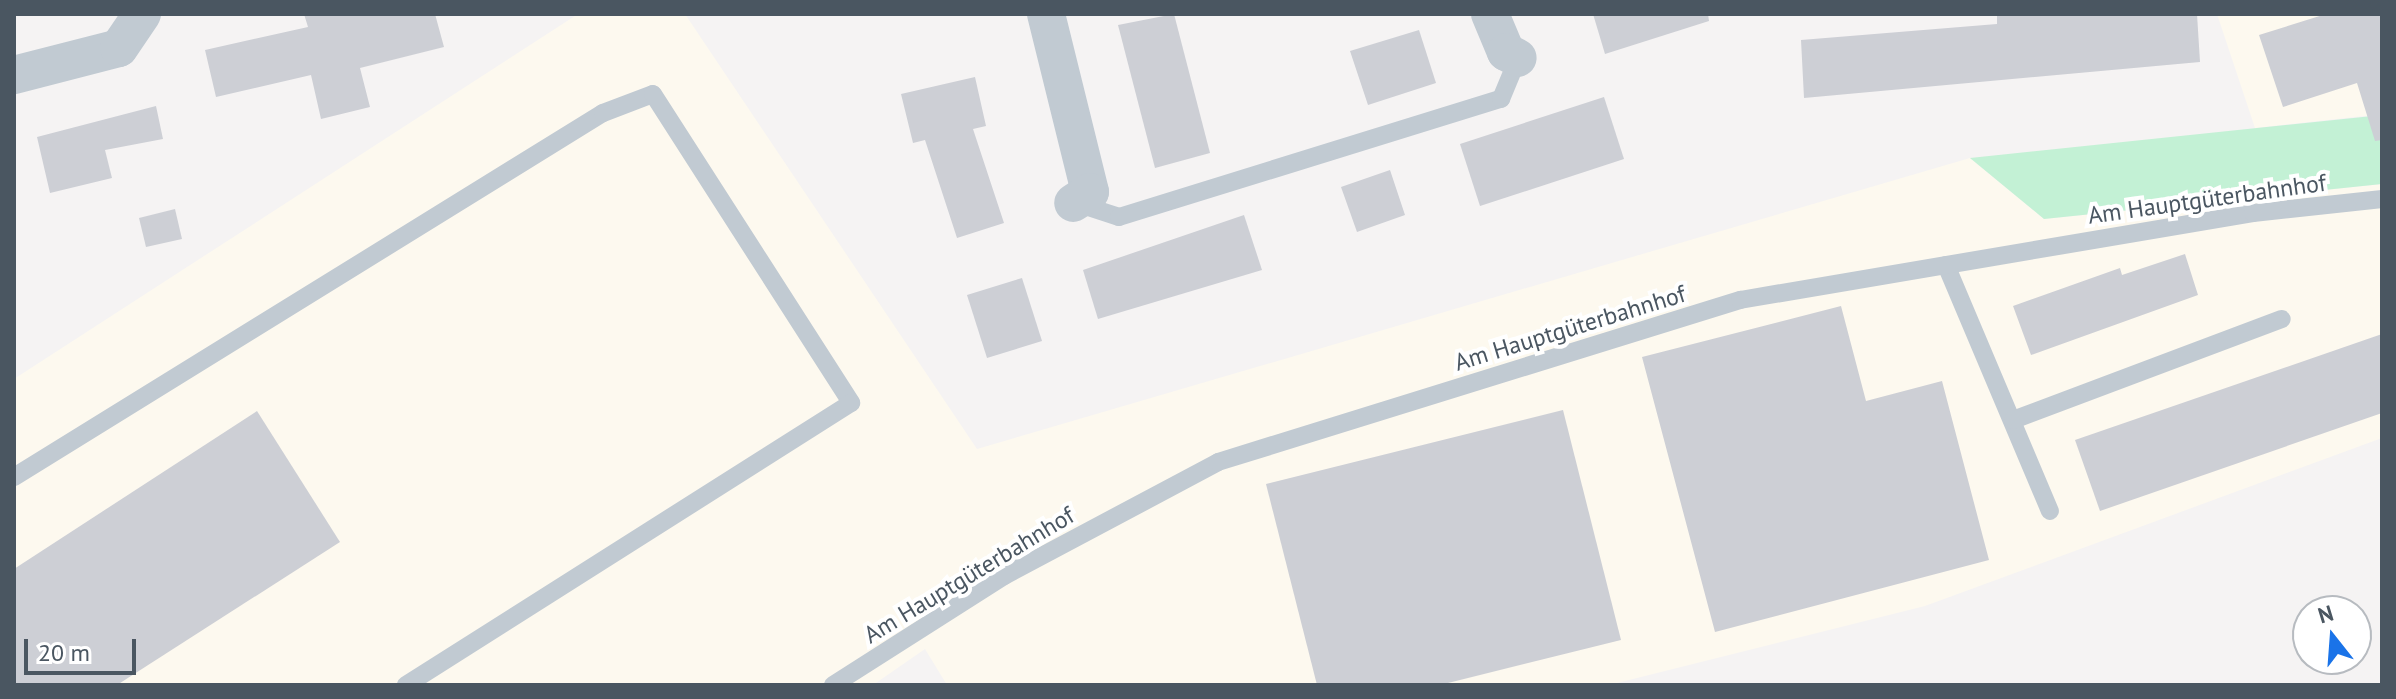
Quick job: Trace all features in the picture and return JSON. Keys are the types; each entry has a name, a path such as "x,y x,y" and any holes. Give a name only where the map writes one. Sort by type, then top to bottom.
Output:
{"street":[{"path":"14,75 119,48 142,14"},
{"path":"1046,14 1090,192 1073,203"},
{"path":"1490,14 1506,52 1518,58"}],"lane":[{"path":"1073,203 1119,217 1501,99 1518,58"},
{"path":"14,477 603,113 653,94 851,403 406,685"},
{"name":"Am Hauptgüterbahnhof","path":"833,685 1004,576 1218,462 1740,300 2253,213 2382,199"},
{"path":"1946,265 2050,511"},
{"path":"2013,420 2282,319"}],"shaded area":[{"path":"578,14 685,14 977,449 1970,158 2044,219 2382,184 2382,438 1925,606 1609,685 947,685 925,649 873,685 14,685 14,379"},
{"path":"2217,14 2382,14 2382,114 2255,128"}],"green space":[{"path":"2382,115 2382,184 2044,219 1970,158"}],"building":[{"path":"304,14 435,14 444,47 360,68 370,107 321,119 311,75 216,97 205,50 308,27"},
{"path":"1174,14 1210,153 1155,168 1118,25"},
{"path":"1593,14 1708,14 1709,21 1605,54"},
{"path":"2197,14 2200,62 1804,98 1801,40 1997,24 1997,16"},
{"path":"2326,14 2382,14 2382,140 2375,141 2357,83 2283,107 2259,35"},
{"path":"1419,30 1436,83 1368,105 1350,51"},
{"path":"975,77 986,126 973,129 1004,223 957,238 925,140 913,143 901,94"},
{"path":"1604,97 1624,159 1480,206 1460,144"},
{"path":"156,106 163,139 105,150 112,178 50,193 37,137"},
{"path":"1390,170 1405,215 1357,232 1341,187"},
{"path":"175,209 182,239 146,247 139,218"},
{"path":"1244,215 1262,270 1098,319 1083,270"},
{"path":"2185,254 2198,295 2031,355 2013,306 2120,268 2122,275"},
{"path":"1022,278 1042,341 987,358 967,295"},
{"path":"1841,306 1866,401 1942,381 1989,560 1715,632 1642,357"},
{"path":"2382,334 2382,413 2100,511 2075,440"},
{"path":"1563,410 1621,640 1440,685 1317,685 1266,484"},
{"path":"257,411 340,542 117,685 14,685 14,569"}]}
